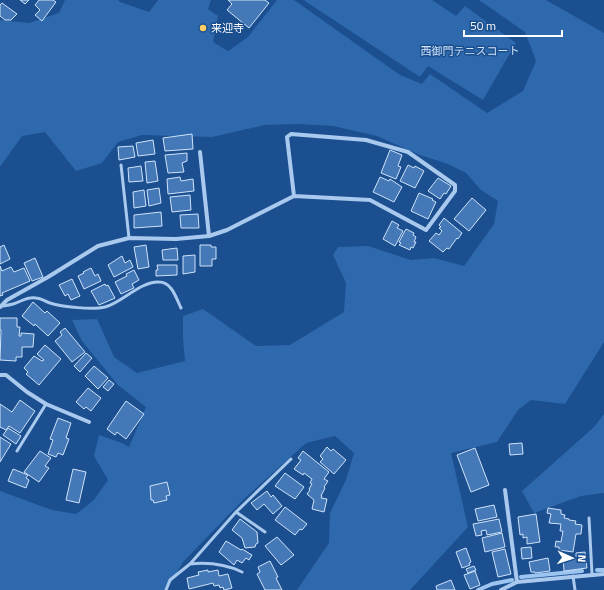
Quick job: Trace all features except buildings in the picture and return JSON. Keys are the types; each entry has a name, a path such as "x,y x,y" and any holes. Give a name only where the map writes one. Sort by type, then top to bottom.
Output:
{"street":[{"path":"1,306 7,300 98,246 129,238 176,239 209,236 227,230 294,196 370,200 426,230 455,191 455,185 408,152 366,140 292,134 287,137 294,196"},
{"path":"200,152 209,236"},
{"path":"0,375 6,375 27,392 46,404 89,422"},
{"path":"504,490 517,582"},
{"path":"501,590 517,582 604,574"}],"lane":[{"path":"121,165 129,238"},
{"path":"1,306 14,304 26,298 36,298 62,306 106,307 128,294 152,283 159,282 165,283 171,288 181,308"},
{"path":"17,451 46,404"},
{"path":"166,590 170,580 190,564 236,512 291,459"},
{"path":"236,512 265,532"},
{"path":"589,518 592,574"},
{"path":"190,564 219,564 242,572"},
{"path":"573,576 575,590"}],"green space":[{"path":"65,0 118,0 149,12 158,0 211,0 208,9 218,16 213,42 228,51 248,37 277,0 294,0 400,75 422,84 430,74 487,113 523,91 536,61 525,32 479,0 546,0 604,33 604,342 565,404 531,400 518,410 497,442 451,453 468,527 410,590 297,590 329,543 330,513 346,480 354,453 335,436 306,443 243,500 183,562 167,590 0,590 0,491 52,510 76,514 94,500 108,480 94,456 99,435 129,447 146,407 118,385 82,341 72,320 97,319 114,357 137,373 185,361 183,316 203,309 256,346 290,345 344,312 346,283 333,255 338,247 368,246 411,260 434,258 464,266 494,224 498,201 481,190 466,173 448,164 420,155 377,136 333,126 298,124 265,125 212,137 142,135 118,142 102,163 76,171 45,132 22,136 0,167 0,20 29,23 59,13"},
{"name":"西御門テニスコート","path":"305,0 432,0 456,16 465,6 516,43 483,100 428,66 420,77"},
{"path":"604,414 604,493 581,496 534,513 522,491 594,427"}],"waterway":[{"path":"597,570 604,570"},
{"path":"521,577 582,571"},
{"path":"478,590 492,584 512,580"}],"place":[{"name":"来迎寺","path":"203,28"}]}
